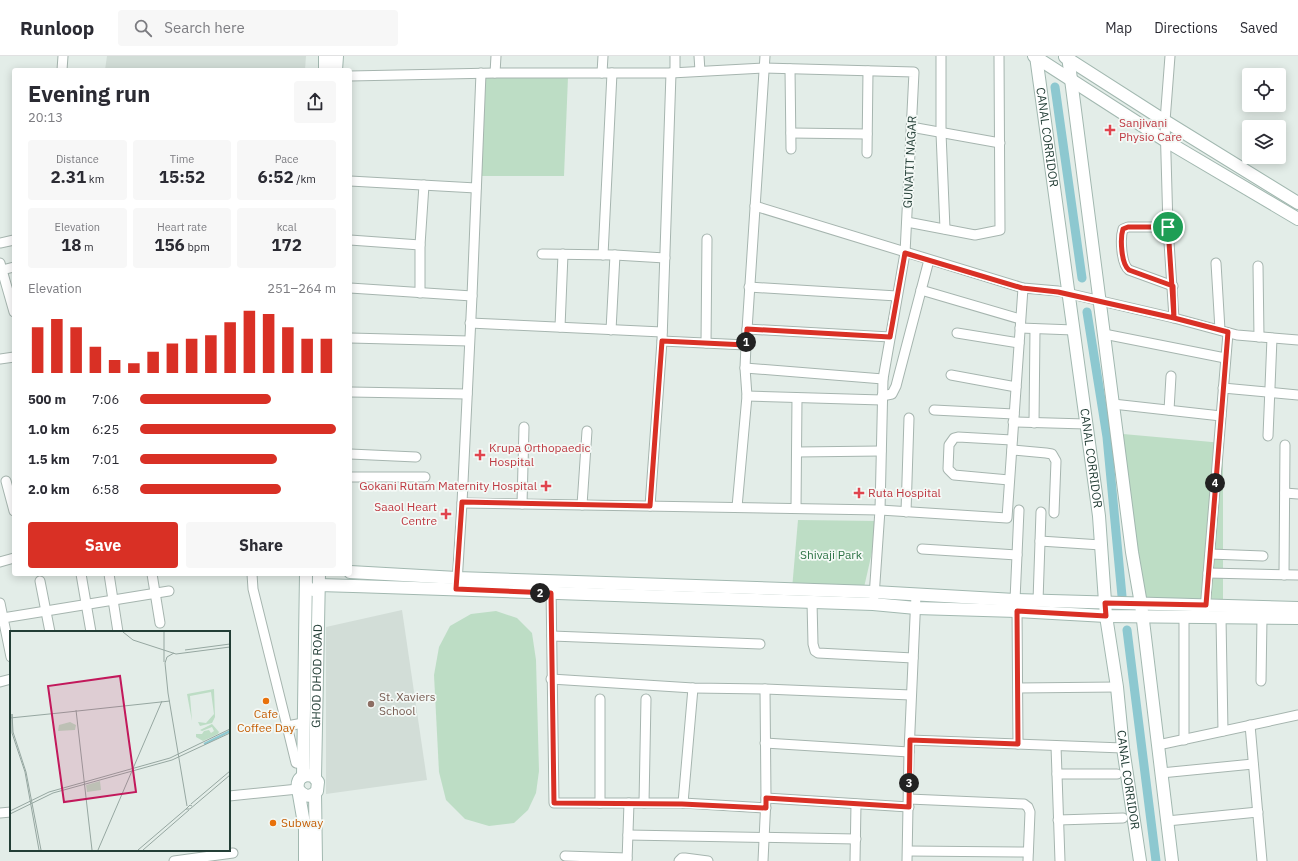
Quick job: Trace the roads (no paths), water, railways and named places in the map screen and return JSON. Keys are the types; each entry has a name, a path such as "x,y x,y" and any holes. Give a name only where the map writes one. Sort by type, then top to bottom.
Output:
{"street":[{"path":"62,68 64,56"},
{"path":"325,56 325,68"},
{"path":"336,68 337,56"},
{"path":"495,73 496,56"},
{"path":"602,73 603,56"},
{"path":"650,506 662,337 664,258 675,56"},
{"path":"699,56 700,71"},
{"path":"737,507 747,396 745,368 749,287 765,56"},
{"path":"941,56 941,132 945,229"},
{"path":"907,222 975,235 1000,230 1000,56"},
{"path":"1035,56 1166,141 1298,220"},
{"name":"CANAL CORRIDOR","path":"1035,56 1074,330 1098,516 1106,616 1117,687 1123,748 1140,861"},
{"path":"1170,56 1165,122 1168,227 1174,318"},
{"path":"1067,57 1165,122 1298,203"},
{"path":"1067,57 1132,552 1141,604 1172,861"},
{"path":"352,76 481,73 673,73 764,68 868,70 867,153"},
{"path":"790,69 791,149"},
{"name":"GUNATIT NAGAR","path":"868,70 914,72 905,253 882,379 880,510 874,598"},
{"path":"457,583 472,296 481,73"},
{"path":"603,255 612,73"},
{"path":"911,127 1000,143"},
{"path":"791,133 868,134"},
{"path":"352,181 476,188"},
{"path":"420,293 420,245 424,185"},
{"path":"754,206 1022,288 1069,294 1174,318 1237,335 1298,340"},
{"path":"1168,227 1128,227 1123,229 1121,234 1123,259 1126,268 1129,270 1173,286"},
{"path":"706,343 707,239"},
{"path":"0,243 12,240"},
{"path":"352,240 420,245"},
{"path":"542,254 615,255 664,258"},
{"path":"560,327 563,254"},
{"path":"611,330 615,255"},
{"path":"747,396 797,398 882,398 892,394 896,386 929,260"},
{"path":"1205,618 1225,358 1224,331 1216,263"},
{"path":"1258,266 1259,337"},
{"path":"12,267 1,267 12,297"},
{"path":"749,287 897,296"},
{"path":"352,288 472,296"},
{"path":"462,502 880,510 1007,518 1022,288"},
{"path":"921,290 1035,329 1074,330"},
{"path":"470,323 611,330 706,343 746,345"},
{"path":"747,329 890,337"},
{"path":"1034,423 1035,329"},
{"path":"956,333 1019,344"},
{"path":"1104,334 1225,358"},
{"path":"352,338 469,341"},
{"path":"1268,436 1272,338"},
{"path":"0,359 12,357"},
{"path":"745,368 882,379"},
{"path":"951,375 1016,387"},
{"path":"1169,410 1171,376"},
{"path":"1223,388 1298,395"},
{"path":"352,392 467,394"},
{"path":"796,508 797,398"},
{"path":"1113,404 1221,416"},
{"path":"934,410 1014,418 1034,423 1086,424"},
{"path":"906,512 909,418"},
{"path":"522,504 524,427"},
{"path":"582,505 587,431"},
{"path":"1009,480 954,475 948,469 949,445 954,438 958,437 1012,440"},
{"path":"1284,575 1285,445"},
{"path":"1012,450 1046,453 1054,457 1056,461 1054,513"},
{"path":"797,452 881,451"},
{"path":"352,454 416,457"},
{"path":"352,477 425,477"},
{"path":"7,481 12,502"},
{"path":"1285,493 1298,494"},
{"path":"1018,744 1016,606 1019,510"},
{"path":"1038,601 1041,512"},
{"path":"1040,541 1101,545"},
{"path":"922,549 1017,555"},
{"path":"1210,554 1263,556"},
{"path":"0,562 12,559"},
{"path":"352,572 457,583"},
{"path":"1208,573 1298,575"},
{"path":"81,576 91,631"},
{"path":"109,576 118,631"},
{"path":"152,576 160,623"},
{"path":"252,576 253,589 296,763 307,772"},
{"path":"306,580 309,589 313,590 318,588 319,580 457,583 874,598 916,608 1016,606 1038,601 1298,608"},
{"path":"306,580 303,723 307,772"},
{"name":"GHOD DHOD ROAD","path":"298,789 298,782 307,772 319,580"},
{"path":"40,581 50,631"},
{"path":"551,587 812,602 916,595 1106,616 1298,618"},
{"path":"551,587 551,679 554,803 644,803 766,808"},
{"path":"3,618 169,591"},
{"path":"908,861 909,752 916,595"},
{"path":"812,602 813,644 815,651 818,653 913,658"},
{"path":"0,603 10,652"},
{"path":"1184,618 1184,740"},
{"path":"1221,618 1223,731"},
{"path":"1261,681 1262,618"},
{"path":"552,636 760,644"},
{"path":"0,682 10,679"},
{"path":"551,679 694,688 765,689 911,695"},
{"path":"1018,688 1117,687"},
{"path":"682,804 694,688"},
{"path":"763,861 766,808 765,689"},
{"path":"600,699 600,803"},
{"path":"644,803 646,699"},
{"path":"1158,745 1298,715"},
{"path":"287,726 303,723"},
{"path":"1250,725 1262,861"},
{"path":"910,740 1123,748"},
{"path":"766,743 909,752"},
{"path":"1056,746 1060,861"},
{"path":"1161,773 1253,764"},
{"name":"GHOD DHOD ROAD","path":"307,772 318,785 315,793 316,861"},
{"path":"1057,774 1117,774"},
{"path":"298,789 305,796 315,793"},
{"path":"230,796 298,789"},
{"path":"298,789 304,829 305,861"},
{"path":"766,798 856,804 1024,804 1028,807 1030,812 1028,857 908,851"},
{"path":"565,856 627,860 629,803"},
{"path":"855,861 856,804"},
{"path":"0,813 10,812"},
{"path":"1167,821 1258,812"},
{"path":"1058,820 1122,818"},
{"path":"628,835 856,839"},
{"path":"174,861 186,857 233,853"},
{"path":"679,861 682,858 685,858 708,861"}],"waterway":[{"path":"1055,87 1082,278"},
{"path":"1087,312 1107,437 1122,596"},
{"path":"1127,630 1156,861"}],"place":[{"name":"Sanjivani Physio Care","path":"1110,130"},
{"name":"Krupa Orthopaedic Hospital","path":"480,455"},
{"name":"Gokani Rutam Maternity Hospital","path":"546,486"},
{"name":"Ruta Hospital","path":"859,493"},
{"name":"Saaol Heart Centre","path":"446,514"},
{"name":"Cafe Coffee Day","path":"266,701"},
{"name":"St. Xaviers School","path":"371,704"},
{"name":"Subway","path":"273,823"}],"park label":[{"name":"Shivaji Park","path":"831,555"}]}
